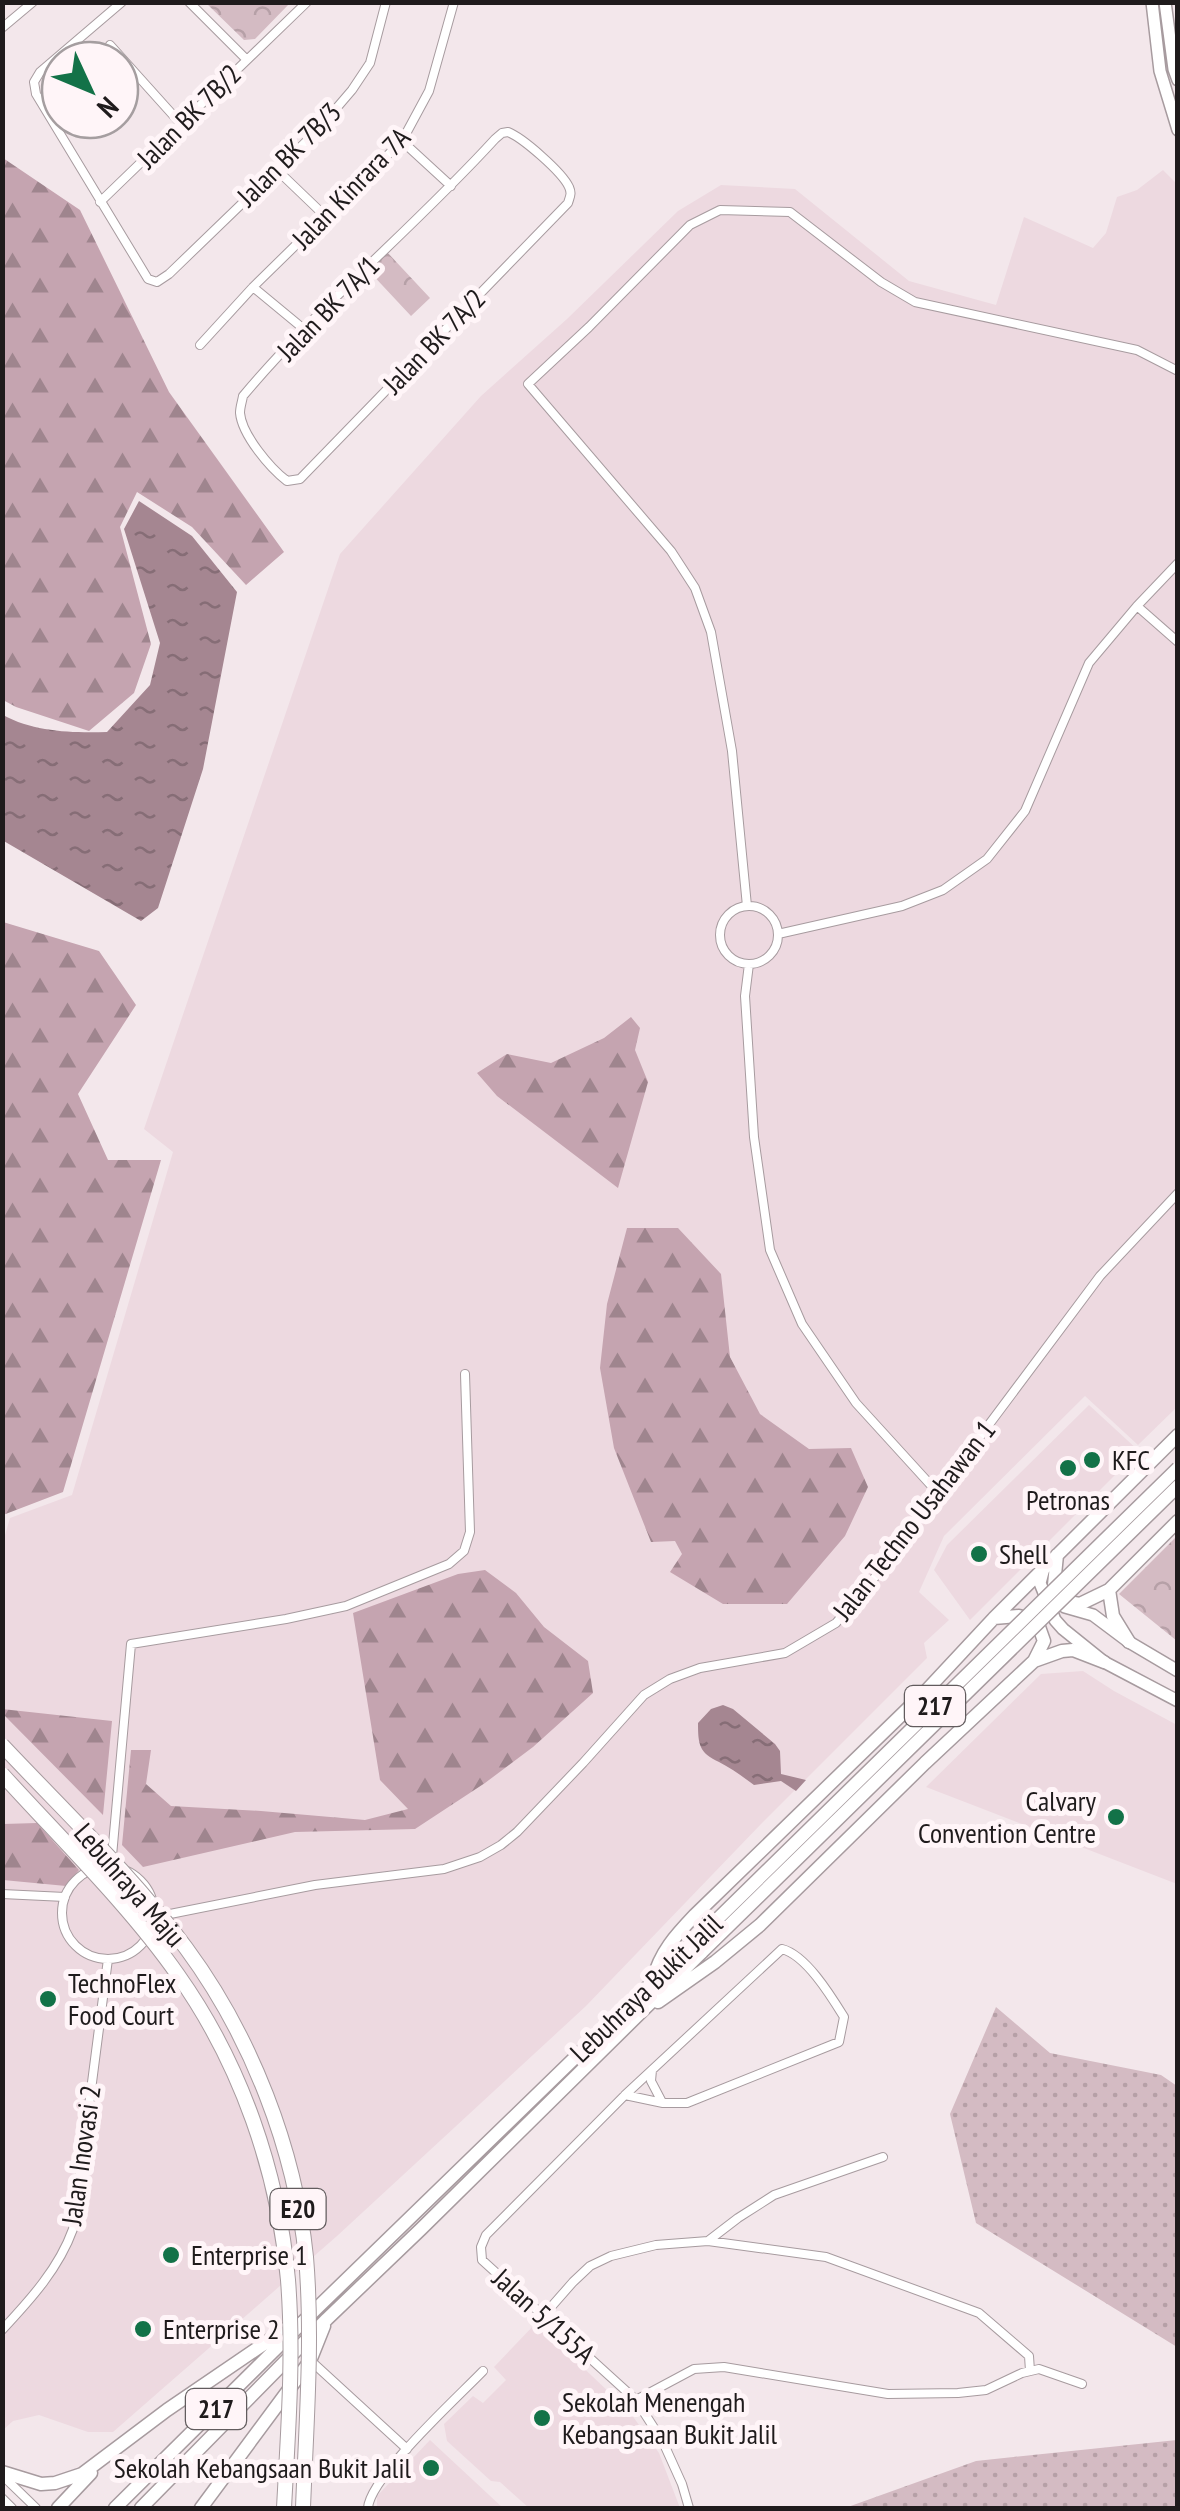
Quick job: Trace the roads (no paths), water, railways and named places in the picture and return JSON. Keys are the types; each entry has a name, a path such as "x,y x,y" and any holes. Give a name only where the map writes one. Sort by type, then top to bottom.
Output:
{"highway":[{"path":"652,1982 657,1964 683,1928 914,1704 1016,1595 1178,1435"},
{"name":"Lebuhraya Bukit Jalil","path":"115,2508 322,2314 421,2229 1178,1468"},
{"name":"Lebuhraya Bukit Jalil","path":"141,2508 322,2314 652,1982 697,1948 1178,1486"},
{"path":"1058,1555 1054,1585 1062,1601 1080,1604 1109,1590 1178,1520"},
{"path":"1109,1590 1115,1622 1129,1642"},
{"path":"994,1618 1019,1616 1038,1624 1044,1640 1034,1662"},
{"path":"625,2026 760,1925 1034,1662 1073,1650 1104,1662"},
{"name":"Lebuhraya Maju","path":"2,1745 138,1890 188,1951 223,2006 263,2088 290,2173 306,2259 308,2383 303,2508"},
{"name":"Lebuhraya Maju","path":"2,1774 159,1948 208,2019 245,2097 274,2190 288,2284 290,2355 284,2508"},
{"path":"201,2508 310,2361 322,2314"},
{"path":"2,2474 41,2484 82,2474 166,2410 322,2314"},
{"path":"58,2508 103,2460"}],"main road":[{"path":"1152,2 1160,71 1178,130"},
{"path":"1165,2 1178,80"},
{"path":"1044,1568 1040,1583 1055,1620 1104,1662 1178,1702"},
{"path":"1016,1595 1028,1595 1093,1615 1178,1671"},
{"path":"1075,1639 1074,1626 1093,1615"}],"street":[{"path":"2,28 33,2"},
{"path":"100,202 36,94 34,82 40,72 122,2"},
{"path":"190,2 247,60"},
{"name":"Jalan BK 7B/2","path":"100,202 307,2"},
{"name":"Jalan BK 7B/3","path":"100,202 148,279 157,282 170,274 316,132 366,71 386,2"},
{"name":"Jalan Kinrara 7A","path":"200,345 253,287 402,141 429,91 454,2"},
{"path":"140,78 181,124"},
{"name":"Jalan BK 7A/1","path":"300,480 287,481 272,470 250,436 240,409 243,396 305,330 502,133 514,134 536,151 568,186 568,204"},
{"path":"402,141 451,186"},
{"path":"276,169 325,216"},
{"name":"Jalan BK 7A/2","path":"300,480 568,204"},
{"path":"747,906 732,751 711,632 694,588 672,551 528,384 690,225 720,210 790,212 881,282 915,302 1137,350 1178,371"},
{"path":"253,287 305,330"},
{"path":"778,934 902,906 943,890 987,859 1025,812 1088,663 1178,563"},
{"path":"1137,606 1178,642"},
{"path":"747,906 765,911 778,934 777,944 766,959 748,964 730,958 720,941 723,922 729,914 747,906"},
{"path":"748,964 745,996 754,1138 770,1250 802,1324 856,1403 938,1493"},
{"name":"Jalan Techno Usahawan 1","path":"154,1917 315,1885 444,1869 480,1857 517,1832 644,1695 670,1679 700,1668 785,1653 836,1623 1100,1276 1178,1193"},
{"path":"112,1866 131,1644 346,1606 449,1564 464,1550 470,1532 464,1374"},
{"path":"112,1866 135,1874 154,1905 151,1930 144,1942 121,1957 89,1955 73,1943 64,1926 65,1897 69,1888 92,1870 112,1866"},
{"path":"2,1894 65,1897"},
{"name":"Jalan 5/155A","path":"625,2096 687,2103 839,2042 844,2017 823,1984 791,1951 782,1949 625,2096 486,2236 481,2247 482,2260 636,2400 663,2442 689,2508"},
{"name":"Jalan Inovasi 2","path":"2,2330 48,2276 73,2228 108,1959"},
{"path":"652,2070 651,2081 663,2103"},
{"path":"708,2241 774,2195 883,2158"},
{"path":"544,2315 590,2266 611,2256 656,2245 708,2241 826,2257 979,2313 1029,2356 1030,2371"},
{"path":"310,2361 407,2449"},
{"path":"636,2400 694,2370 724,2367 888,2394 986,2390 1039,2369 1082,2384"},
{"path":"368,2508 382,2477 484,2371"},
{"path":"2,2474 36,2508"},
{"path":"2,2498 12,2508"}],"water":[{"path":"139,501 192,536 237,592 203,769 158,908 141,921 2,840 3,715 40,728 107,732 150,685 160,643 124,529"},
{"path":"723,1705 775,1744 780,1751 781,1774 806,1780 796,1791 781,1781 754,1785 704,1751 699,1742 698,1723 711,1709"}],"place":[{"name":"KFC","path":"1092,1460"},
{"name":"Petronas","path":"1068,1468"},
{"name":"Shell","path":"979,1554"},
{"name":"Calvary Convention Centre","path":"1116,1817"},
{"name":"TechnoFlex Food Court","path":"48,1999"},
{"name":"Enterprise 1","path":"171,2255"},
{"name":"Enterprise 2","path":"143,2329"},
{"name":"Sekolah Menengah Kebangsaan Bukit Jalil","path":"542,2418"},
{"name":"Sekolah Kebangsaan Bukit Jalil","path":"431,2468"}]}
